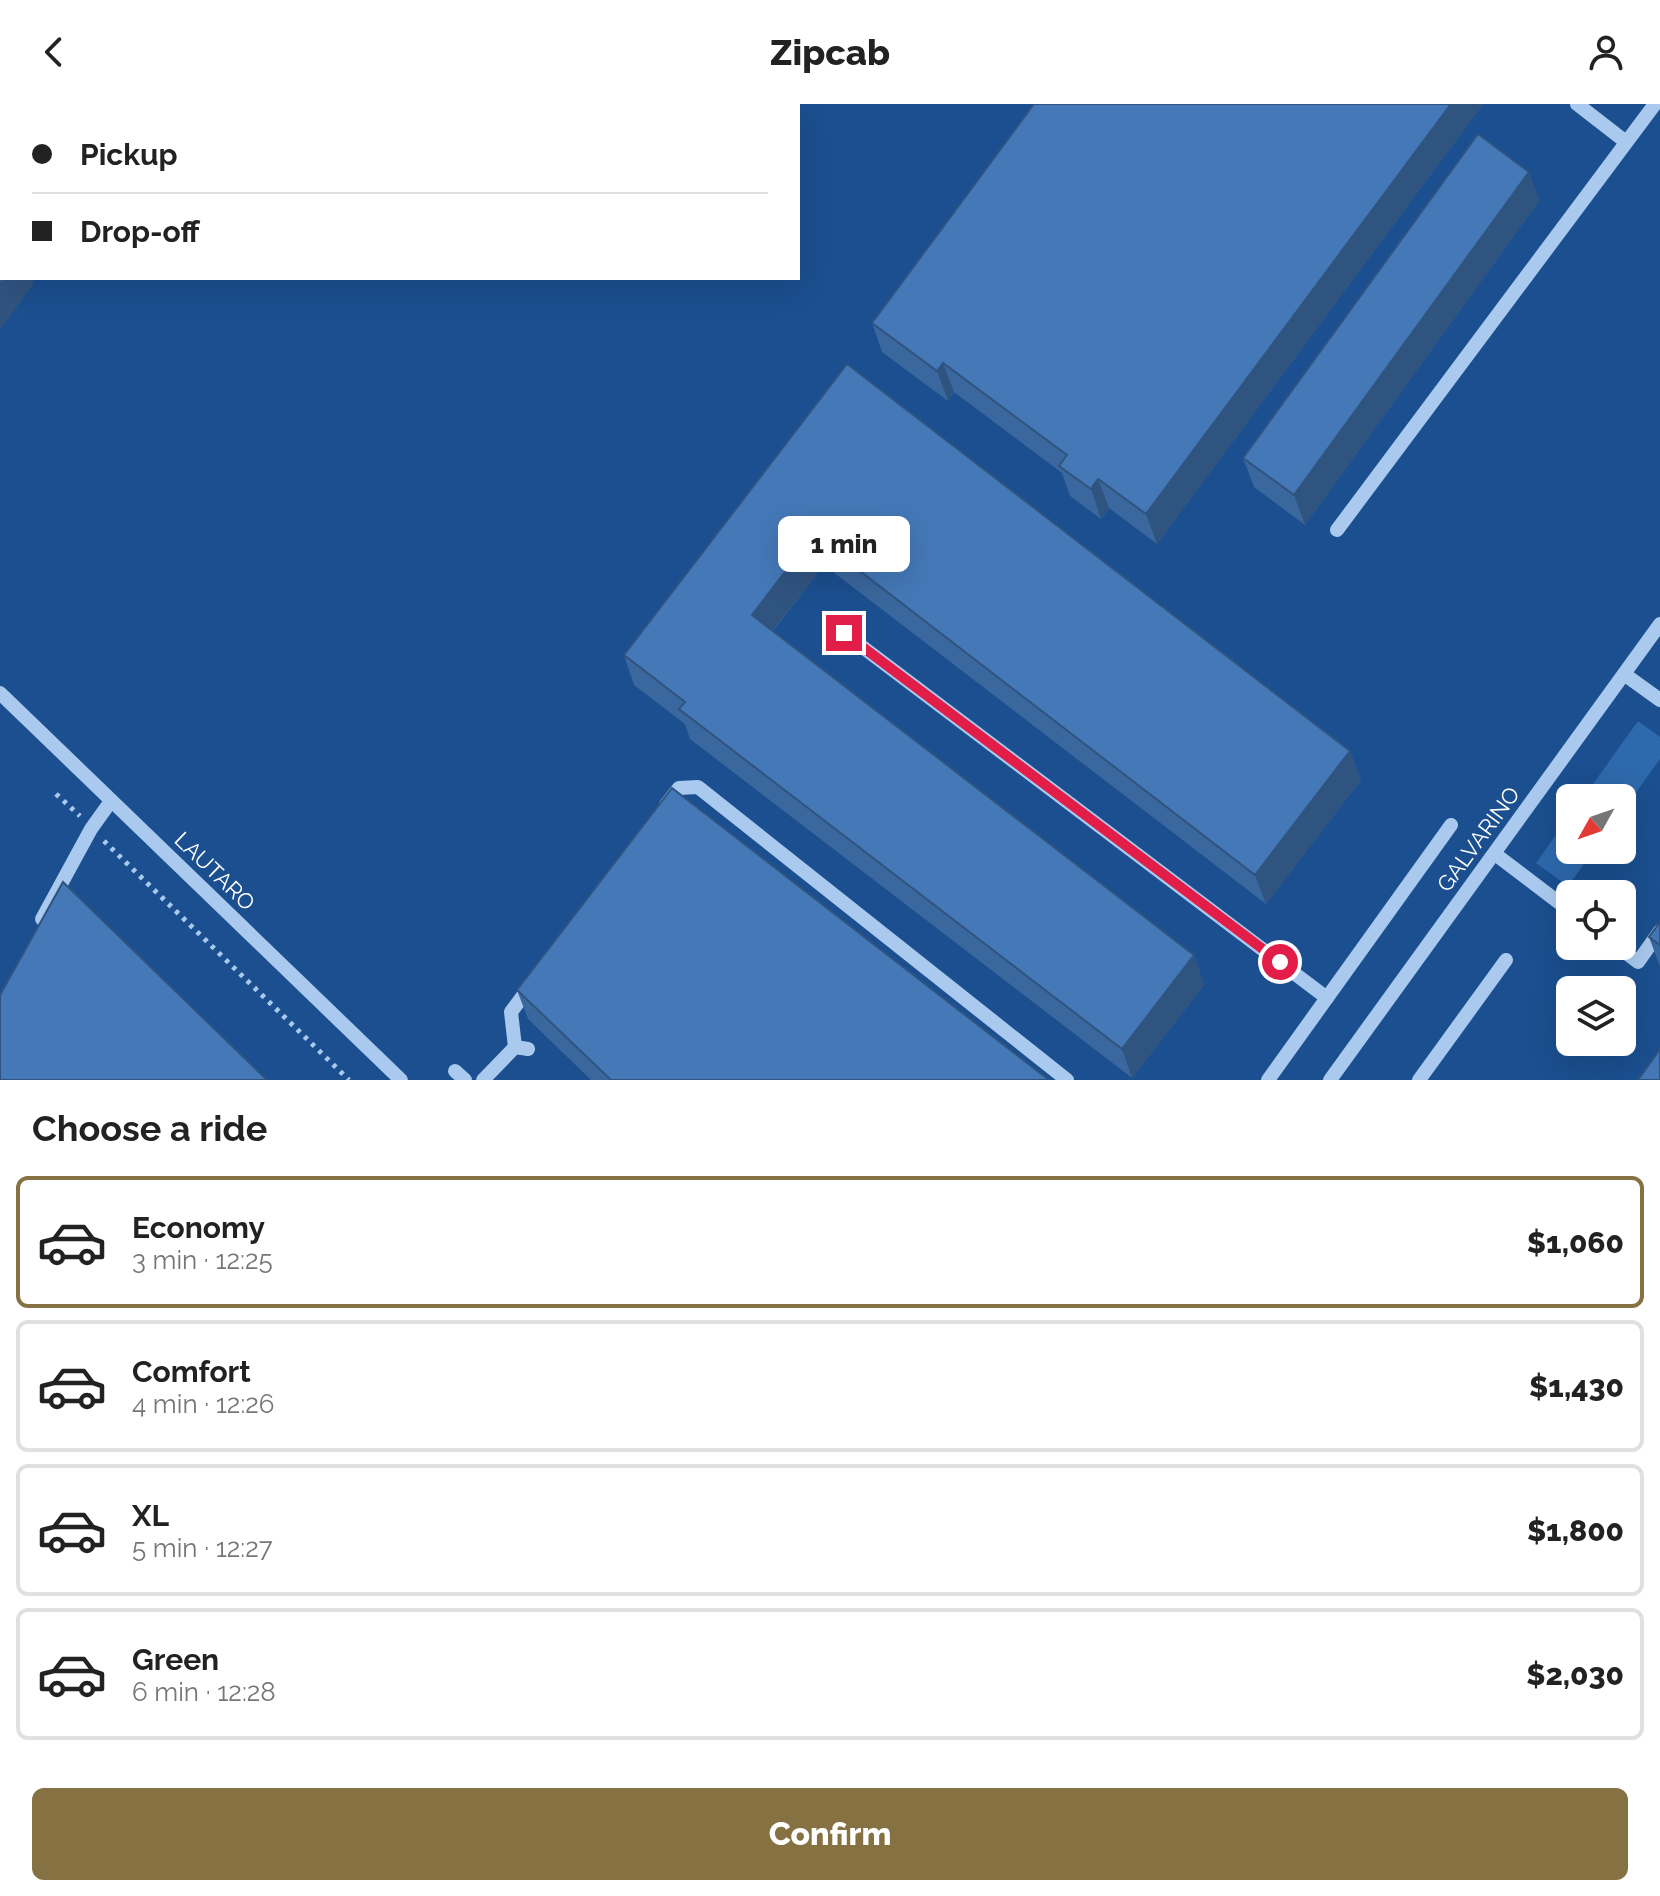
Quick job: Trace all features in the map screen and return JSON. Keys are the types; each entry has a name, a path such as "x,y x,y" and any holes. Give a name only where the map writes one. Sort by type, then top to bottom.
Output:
{"street":[{"path":"1577,104 1626,142"},
{"path":"1337,530 1655,104"},
{"name":"GALVARINO","path":"1330,1080 1660,624"},
{"path":"844,633 1327,998"},
{"path":"1624,674 1660,700"},
{"name":"LAUTARO","path":"0,693 401,1080"},
{"path":"660,813 679,788 698,787 1067,1080"},
{"path":"37,928 91,829 111,801"},
{"name":"GALVARINO","path":"1268,1080 1451,825"},
{"path":"1495,854 1556,900"},
{"path":"1635,960 1638,962 1660,931"},
{"path":"1419,1080 1506,960"},
{"path":"483,1080 522,1048 511,1012 539,975"}],"path":[{"path":"56,794 349,1080"}],"shaded area":[{"path":"1638,721 1660,737 1660,759 1636,792 1636,784 1593,784"},
{"path":"1556,835 1556,864 1584,864 1572,880 1560,880 1536,863"}],"building":[{"path":"1034,104 1451,104 1146,514 1098,479 1091,489 1059,466 1067,455 943,363 937,371 872,323"},
{"path":"1478,134 1529,172 1294,495 1243,458"},
{"path":"847,364 1350,751 1255,875 813,535 752,615 1194,955 1122,1049 679,709 685,702 624,655"},
{"path":"672,788 1049,1080 611,1080 517,990"},
{"path":"63,882 267,1080 0,1080 0,995"},
{"path":"1660,922 1660,945 1649,937"},
{"path":"1660,1049 1660,1080 1638,1080"}],"route":[{"path":"844,633 1280,962"}]}
